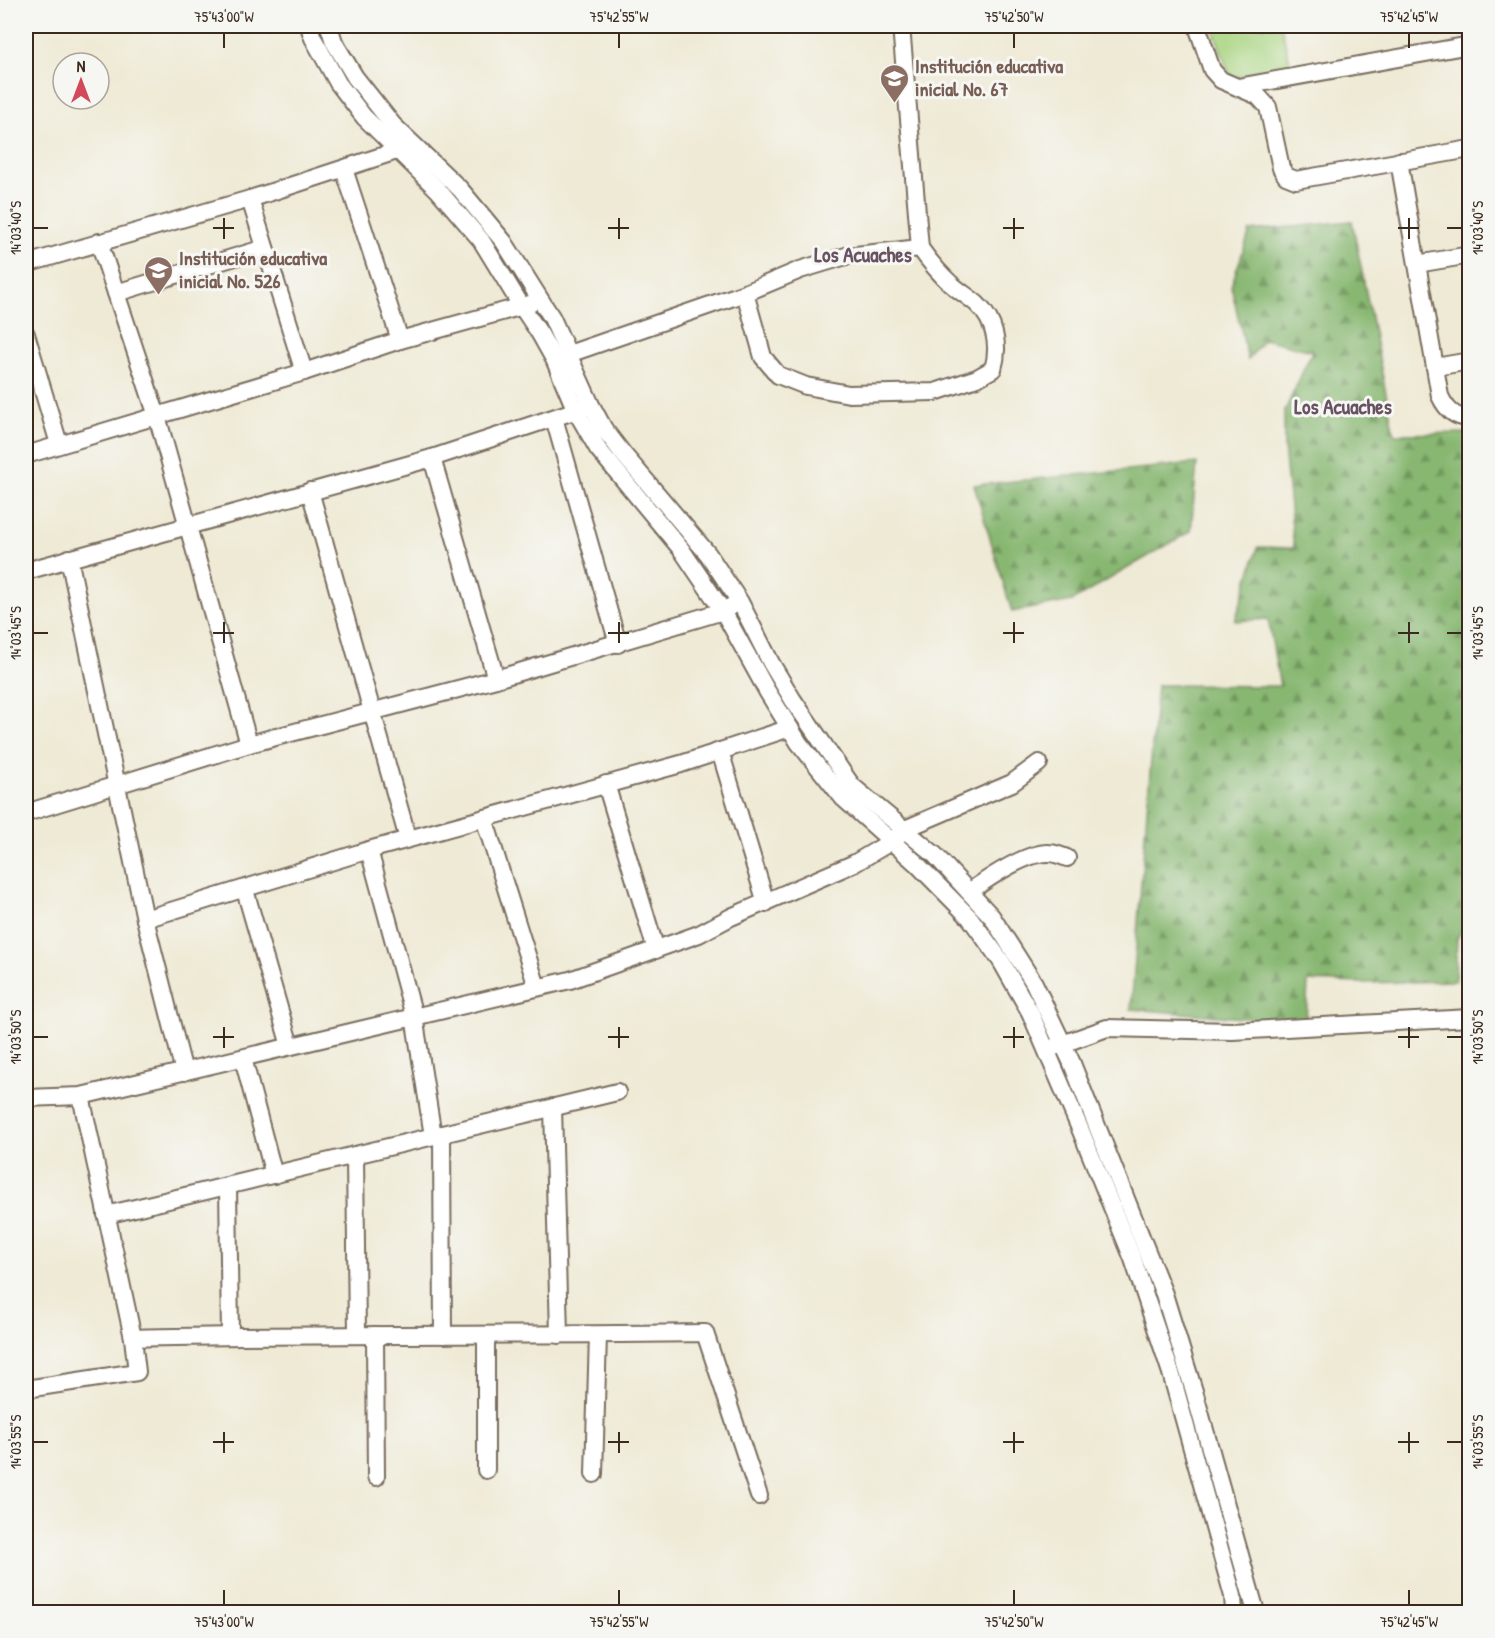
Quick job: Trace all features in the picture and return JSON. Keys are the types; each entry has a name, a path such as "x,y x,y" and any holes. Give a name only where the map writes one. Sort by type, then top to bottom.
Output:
{"street":[{"path":"309,26 313,38 338,83 364,117 460,189 504,242 541,300 598,449 681,549 723,611 767,691 800,743 843,798 916,863 970,918 1001,961 1030,1012 1133,1259 1172,1373 1233,1596 1234,1612"},
{"path":"329,26 334,42 355,77 393,125 438,190 481,240 522,308 540,334 561,356"},
{"path":"745,293 763,357 778,375 806,386 849,394 935,392 977,378 993,369 997,356 997,340 991,322 978,305 952,285 931,264 920,248 901,26"},
{"path":"1197,26 1212,70 1221,80 1258,96 1268,107 1281,168 1286,176 1296,180 1470,149"},
{"path":"1237,87 1470,45"},
{"path":"26,264 250,199 408,148"},
{"path":"1399,162 1440,396 1445,406 1453,414 1470,418"},
{"path":"344,169 400,340"},
{"path":"250,199 304,372"},
{"path":"99,242 157,416 249,744"},
{"path":"116,293 265,248"},
{"path":"561,356 745,293 800,270 846,256 920,248"},
{"path":"1417,264 1470,255"},
{"path":"26,455 304,372 400,340 522,308 541,300"},
{"path":"26,334 59,444"},
{"path":"1435,367 1470,361"},
{"path":"26,571 432,458 583,408"},
{"path":"583,408 604,429 708,554 740,602 793,700 852,786 934,855 969,892 992,918 1028,973 1062,1043 1114,1166 1164,1294 1194,1391 1256,1612"},
{"path":"554,418 618,644"},
{"path":"432,458 496,679"},
{"path":"310,491 408,839"},
{"path":"69,558 145,919 184,1072"},
{"path":"26,813 249,744 371,713 618,644 723,611 740,602"},
{"path":"145,919 369,850 720,751 790,728"},
{"path":"720,751 766,903"},
{"path":"26,1098 81,1096 570,980 699,934 855,863 892,841 905,829 1012,783 1040,763"},
{"path":"606,784 656,950"},
{"path":"484,818 537,987"},
{"path":"369,850 414,1016 437,1135 443,1335"},
{"path":"969,892 990,876 1022,860 1048,852 1067,858"},
{"path":"245,890 290,1046"},
{"path":"1046,1051 1062,1043 1107,1028 1232,1030 1470,1018"},
{"path":"243,1058 274,1175"},
{"path":"106,1215 617,1092"},
{"path":"26,1389 136,1372 133,1338 81,1096"},
{"path":"553,1107 560,1335"},
{"path":"355,1155 357,1335"},
{"path":"228,1186 230,1336"},
{"path":"133,1338 705,1333 759,1496"},
{"path":"375,1335 376,1477"},
{"path":"486,1335 486,1470"},
{"path":"594,1474 598,1335"}],"green space":[{"path":"1212,26 1281,26 1291,67 1231,78"},
{"path":"1352,221 1394,434 1469,433 1470,915 1457,939 1455,981 1362,983 1308,981 1306,1023 1131,1009 1157,685 1280,686 1268,619 1235,621 1258,547 1294,548 1284,447 1284,413 1312,351 1264,339 1248,360 1231,286 1250,231"},
{"path":"1197,463 1191,531 1072,601 1012,612 974,485"}],"place":[{"name":"Institución educativa inicial No. 67","path":"894,104"},
{"name":"Institución educativa inicial No. 526","path":"158,296"}],"district":[{"name":"Los Acuaches","path":"863,255"},
{"name":"Los Acuaches","path":"1343,407"}]}
